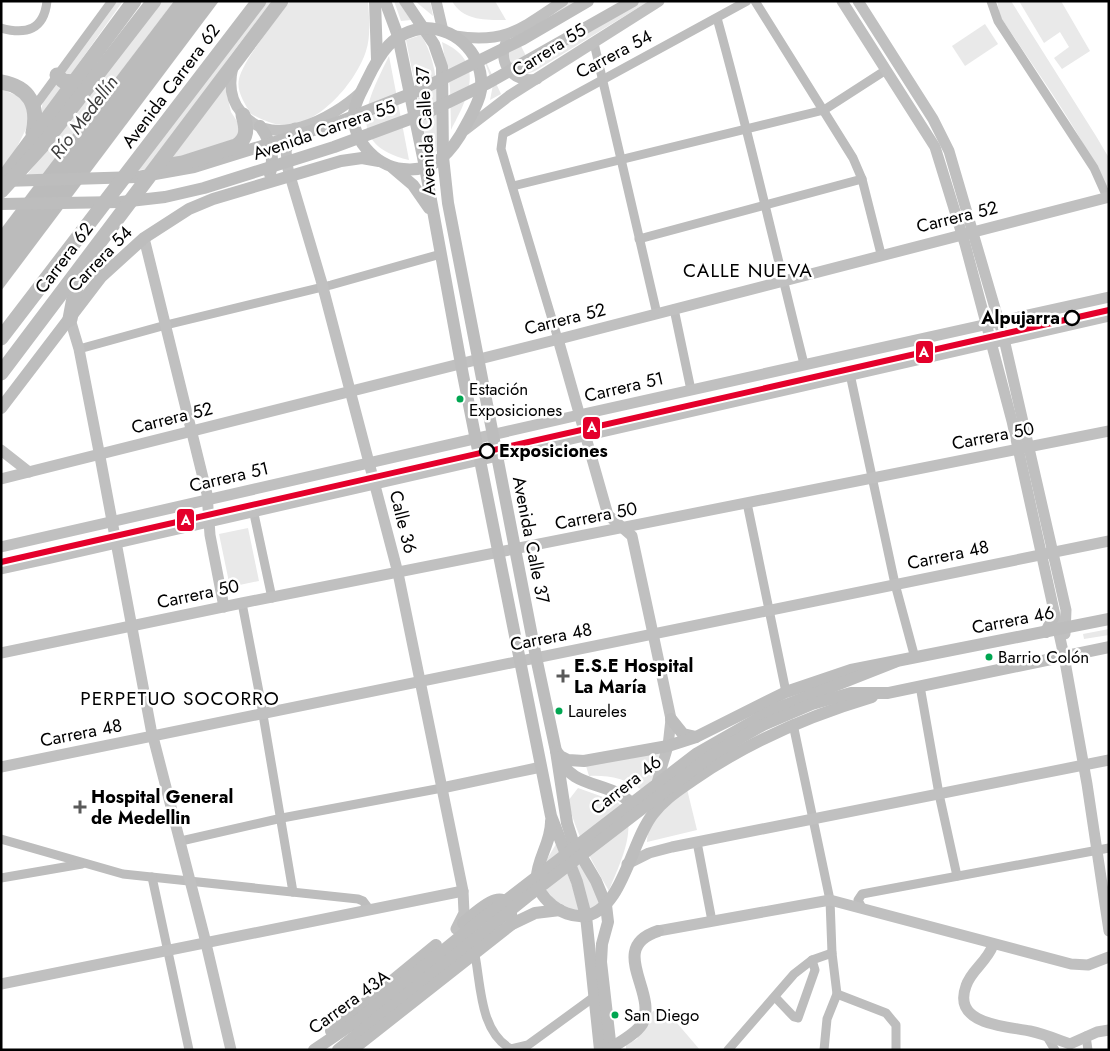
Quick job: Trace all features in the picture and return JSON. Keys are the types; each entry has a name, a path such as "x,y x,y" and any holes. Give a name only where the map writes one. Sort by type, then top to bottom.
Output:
{"highway":[{"path":"1,182 32,137 134,1"},
{"path":"1,191 42,146 154,1"},
{"name":"Avenida Carrera 62","path":"131,170 260,1"},
{"path":"158,167 281,1"},
{"path":"57,75 63,82 73,82"},
{"path":"1,82 18,87 26,93 35,106 35,122 32,137"},
{"path":"158,167 183,163 241,143 246,132 244,115"},
{"name":"Carrera 62","path":"1,373 158,167"},
{"name":"Carrera 62","path":"1,338 131,170"},
{"path":"70,319 81,266"}],"main road":[{"path":"375,1 378,33 377,60"},
{"name":"Avenida Calle 37","path":"386,1 398,36 425,167 461,363 550,816 577,882 583,919"},
{"name":"Avenida Calle 37","path":"405,1 425,28 438,52 442,67 443,157 448,204 496,457 556,751 570,834 602,893 606,905"},
{"name":"Avenida Carrera 55","path":"1,182 138,177 194,167 336,123 420,90 524,40 588,1"},
{"name":"Avenida Carrera 55","path":"1,204 121,202 165,197 204,188 334,147 426,113 488,83 632,1"},
{"path":"425,28 443,31 455,36 474,56 481,80 478,100 462,133 443,157 425,167 404,170 379,161 364,146 356,130 355,108 377,60 387,45 398,36 415,29 425,28"},
{"path":"260,126 269,141 272,154 273,165 266,183"},
{"name":"Carrera 54","path":"1,408 101,278 144,238 189,209 213,199 350,159 370,158 379,161"},
{"path":"391,166 419,191 433,216"},
{"path":"1054,616 1056,630"},
{"name":"Carrera 46","path":"556,751 560,756 568,760 584,762 668,746 696,737 786,692 860,667 896,662 1109,619"},
{"name":"Carrera 46","path":"606,905 616,892 640,832 653,813 670,796 712,767 793,724 888,693 1109,647"},
{"name":"Carrera 46","path":"409,986 483,918 696,754 745,724 812,699 896,662"},
{"name":"Carrera 46","path":"812,699 851,693 888,693"},
{"path":"671,719 683,734 696,737 690,749 691,755 699,765 712,767"},
{"path":"556,751 560,761 576,776 590,784 616,791 626,798 639,817 640,832"},
{"path":"550,816 551,830 537,867 537,878 547,900 560,910 583,919"},
{"path":"312,1050 351,1013 494,899 503,901 507,905 511,913 512,924"},
{"path":"583,919 606,905 608,922 602,944 601,962 611,1050"},
{"path":"352,1050 512,924 535,913 560,910"},
{"path":"583,919 600,1050"},
{"path":"608,1050 638,1029 644,1018 644,1007 635,953 640,941 658,932"},
{"name":"Carrera 43A","path":"312,1050 409,986"},
{"name":"Carrera 43A","path":"338,1050 409,986"}],"street":[{"path":"1,28 18,32 29,30 46,15 47,1"},
{"path":"35,106 112,1"},
{"path":"436,1 443,31"},
{"name":"Carrera 55","path":"455,36 486,40 514,32 563,1"},
{"name":"Carrera 55","path":"462,133 496,104 658,1"},
{"name":"Carrera 54","path":"513,186 501,149 501,138 509,129 747,1"},
{"path":"755,1 824,110 862,179 881,254"},
{"path":"842,1 935,147 998,321 1004,339 1041,554 1054,616"},
{"path":"858,1 919,97 949,151 986,324 1024,448 1053,552 1066,610 1056,630 1064,656 1109,932"},
{"path":"991,1 998,21 1094,168 1108,197"},
{"path":"717,18 748,129 782,280 804,364"},
{"path":"514,32 505,44 503,59 506,66 510,72 523,80 538,79"},
{"path":"594,43 657,314"},
{"path":"233,68 231,89 235,103 244,115 260,126 278,130 295,128 329,116 361,92"},
{"path":"640,832 668,746 671,719 632,539 608,515 513,186 824,110 886,70"},
{"path":"901,93 911,100 919,97"},
{"name":"Calle 36","path":"295,128 286,151 291,176 323,287 376,486 398,572 421,681 463,891 464,913 456,930"},
{"path":"639,239 862,179"},
{"name":"Carrera 52","path":"1,479 657,314 881,254 1108,197"},
{"path":"144,238 208,500 209,524 224,607"},
{"path":"79,349 166,325 323,287 441,254"},
{"name":"Carrera 51","path":"1,547 804,364 1109,297"},
{"path":"674,309 691,390"},
{"path":"1,570 254,514 850,374 1109,316"},
{"path":"70,319 79,349 154,736 231,1050"},
{"path":"850,374 895,584 916,658"},
{"name":"Carrera 50","path":"1,653 242,603 1109,431"},
{"path":"1,450 29,472"},
{"path":"747,503 786,692"},
{"path":"254,514 272,598"},
{"name":"Carrera 48","path":"1,767 1109,541"},
{"path":"242,603 282,818 293,892"},
{"path":"920,686 939,794 958,876"},
{"path":"793,724 830,900 832,953 837,994 827,1019 824,1050"},
{"path":"628,864 649,852 1109,760"},
{"path":"181,841 282,818 541,767"},
{"path":"1,839 115,873 358,899 363,901 368,909"},
{"path":"697,842 712,921"},
{"path":"862,908 858,900 862,894 1109,848"},
{"path":"1,878 87,864"},
{"path":"152,877 188,1050"},
{"path":"1,984 463,891"},
{"path":"658,932 830,900 993,945 1071,964 1088,964 1109,957"},
{"path":"993,945 988,957 965,986 964,1000 968,1010 975,1017 986,1023 1045,1035 1068,1047 1086,1036 1109,1030"},
{"path":"728,1048 794,974 812,960 832,953"},
{"path":"475,955 489,1025 504,1045 511,1049 528,1045 594,997"},
{"path":"775,997 794,1017 798,1018 815,970 812,960"},
{"path":"837,994 886,1013 896,1025 896,1050"},
{"path":"1045,1035 1055,1050"},
{"path":"1086,1036 1088,1050"}],"shaded area":[{"path":"117,1 123,1 69,77 63,72"},
{"path":"158,1 174,1 44,174 27,175"},
{"path":"174,1 219,1 1,291 1,229"},
{"path":"266,1 272,1 230,56 151,169 138,170"},
{"path":"290,1 368,1 369,33 368,45 361,63 354,76 334,100 310,118 297,123 280,125 251,114 238,84 247,61"},
{"path":"394,1 398,1 411,20 401,21"},
{"path":"415,1 430,1 433,16"},
{"path":"452,1 495,1 506,20 469,16 457,8"},
{"path":"571,1 577,1 517,38 531,66 640,1 649,1 535,71 527,74 516,72 509,60 508,54 509,47 513,41 527,28"},
{"path":"997,1 1011,1 1096,136 1109,158 1109,186 1106,187 1070,121 1000,16"},
{"path":"1019,1 1061,1 1090,51 1062,69 1054,58 1069,47 1060,32 1044,43"},
{"path":"985,24 998,44 965,66 952,46"},
{"path":"421,35 428,48 432,62 438,106 438,150 429,156 406,40"},
{"path":"442,42 456,50 465,60 469,70 470,82 467,93 451,130 450,87"},
{"path":"481,51 501,94 490,100 493,85"},
{"path":"389,56 409,160 388,153 375,143 368,131 366,118 369,104 374,88"},
{"path":"57,82 63,86 40,117 43,101"},
{"path":"225,86 231,112 240,126 237,138 188,156 172,158"},
{"path":"1,89 23,98 32,117 14,153 1,168"},
{"path":"248,528 259,581 230,587 219,534"},
{"path":"1109,629 1109,635 1084,639 1083,634"},
{"path":"661,752 655,777 642,790 630,783 617,779 589,776 586,766"},
{"path":"578,788 617,802 624,810 628,821 626,845 609,891 585,848 571,813 568,801"},
{"path":"687,789 697,830 647,842 651,825 656,818"},
{"path":"556,844 583,914 562,908 547,891 546,861"},
{"path":"573,856 586,874 602,905 590,909"},
{"path":"653,1011 671,1016 700,1050 626,1050 626,1045 637,1039"}],"transit line":[{"name":"A","path":"1,562 1109,310"}],"place":[{"name":"Alpujarra","path":"1072,318"},
{"name":"Estación Exposiciones","path":"460,399"},
{"name":"Exposiciones","path":"487,451"},
{"name":"Barrio Colón","path":"989,657"},
{"name":"E.S.E Hospital La María","path":"563,676"},
{"name":"Laureles","path":"559,711"},
{"name":"Hospital General de Medellin","path":"80,807"},
{"name":"San Diego","path":"615,1015"}],"district":[{"name":"CALLE NUEVA","path":"748,270"},
{"name":"PERPETUO SOCORRO","path":"180,698"}],"water label":[{"name":"Río Medellín","path":"84,117"}]}
